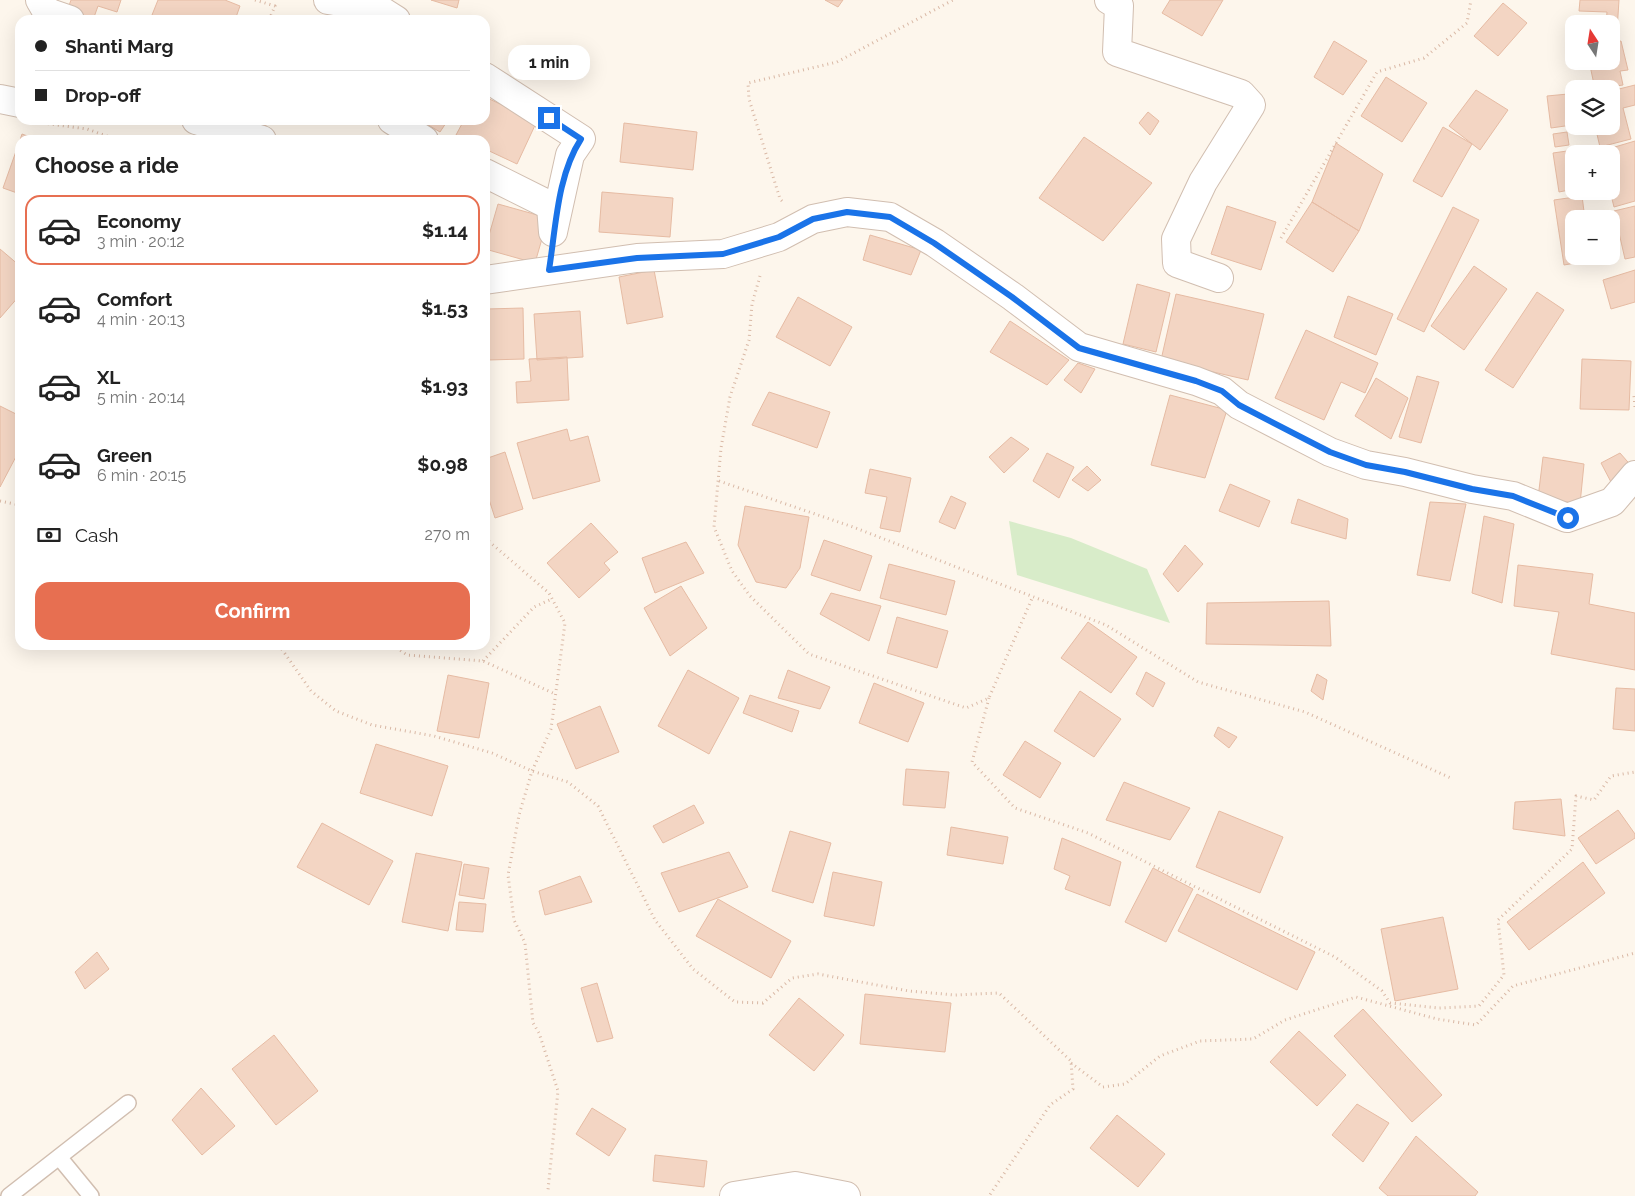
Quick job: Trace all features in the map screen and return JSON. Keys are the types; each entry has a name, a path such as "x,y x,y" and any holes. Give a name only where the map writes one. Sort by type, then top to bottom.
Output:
{"street":[{"path":"40,0 47,12 56,15"},
{"path":"328,0 377,8 388,15"},
{"path":"1109,0 1119,6 1117,52 1241,94 1250,105 1203,182 1176,239 1177,263 1219,278"},
{"path":"490,80 581,139 570,155 553,232 549,270"},
{"path":"0,99 15,102"},
{"path":"212,125 246,135"},
{"path":"400,125 416,135"},
{"path":"490,176 551,206 553,232"},
{"path":"490,279 637,258 723,254 779,237 813,219 847,212 890,217 934,243 1012,297 1079,348 1196,381 1222,391 1239,405 1330,452 1366,465 1405,472 1472,489 1513,496 1568,518 1612,502 1635,476"},
{"path":"734,1196 794,1186 846,1196"}],"lane":[{"path":"9,1196 128,1103"},
{"path":"59,1157 90,1196"}],"path":[{"path":"256,0 275,6 271,15"},
{"path":"813,219 780,199 749,99 748,83 837,62 953,0"},
{"path":"1281,238 1377,72 1424,58 1467,23 1472,0"},
{"path":"60,125 87,129 104,135"},
{"path":"751,247 761,270 752,304 748,340 730,397 721,448 714,527 732,571 750,596 809,654 966,708 989,698"},
{"path":"1634,396 1635,407"},
{"path":"719,481 854,527 1106,625 1198,682 1305,712 1453,779"},
{"path":"0,501 15,504"},
{"path":"490,542 548,593 565,623 551,729 532,771 519,815 508,875 514,920 525,943 533,1023 539,1033 558,1090 548,1190"},
{"path":"1033,596 989,698 972,762 1016,808 1088,833 1335,957 1382,991 1390,1003 1440,1008 1479,1006 1504,975 1498,920 1572,849 1576,796 1594,800 1611,776 1635,772"},
{"path":"483,661 534,607 552,599"},
{"path":"282,650 311,691 336,711 372,725 434,736 492,753 532,771 568,782 598,806 655,920 693,970 735,1002 763,1002 792,978 818,974 909,991 955,995 999,992 1071,1063 1103,1088 1125,1084 1160,1056 1200,1041 1253,1039 1285,1020 1356,998 1437,1019 1476,1025 1513,986 1635,953"},
{"path":"400,650 407,655 483,661 555,694"},
{"path":"989,1196 1050,1105 1073,1089 1071,1063"}],"green space":[{"path":"1009,521 1071,538 1147,569 1170,623 1017,575"}],"building":[{"path":"71,0 121,0 117,12 98,6 95,15 66,14"},
{"path":"158,0 225,0 240,6 237,15 152,15"},
{"path":"431,0 459,0 457,8"},
{"path":"825,0 843,0 838,7"},
{"path":"1170,0 1223,0 1202,36 1162,13"},
{"path":"1580,0 1619,0 1618,15 1607,15 1607,12 1579,11"},
{"path":"1503,3 1527,23 1498,56 1474,36"},
{"path":"1334,41 1367,61 1343,95 1314,77"},
{"path":"1620,41 1628,70 1620,71 1623,85 1620,85 1620,80 1593,80 1591,70 1620,70"},
{"path":"1386,77 1427,103 1402,142 1361,116"},
{"path":"1635,85 1635,105 1623,108 1631,139 1608,145 1600,145 1597,135 1620,135 1620,89"},
{"path":"1476,90 1508,110 1480,150 1449,126"},
{"path":"1565,94 1565,126 1551,128 1547,96"},
{"path":"490,99 537,121 517,164 490,151 490,135 456,135 461,125 490,125"},
{"path":"1148,112 1159,121 1150,135 1139,123"},
{"path":"624,123 697,132 693,170 620,162"},
{"path":"428,125 445,125 440,132"},
{"path":"1443,127 1472,144 1442,197 1413,181"},
{"path":"1565,132 1565,135 1567,135 1569,145 1555,147 1553,134"},
{"path":"1084,137 1152,183 1103,241 1039,198"},
{"path":"1635,141 1635,201 1614,207 1612,200 1620,200 1620,145"},
{"path":"1336,143 1383,174 1359,231 1312,202"},
{"path":"1565,151 1565,191 1559,192 1553,153"},
{"path":"15,154 15,192 3,188"},
{"path":"602,192 673,198 670,237 599,232"},
{"path":"1565,198 1565,200 1583,200 1584,210 1565,210 1564,265 1554,200"},
{"path":"1312,202 1359,231 1333,272 1286,242"},
{"path":"498,204 548,218 535,263 490,250 490,232"},
{"path":"1227,206 1276,222 1261,270 1211,254"},
{"path":"1635,206 1635,257 1625,259 1620,237 1620,210 1618,210"},
{"path":"1453,207 1479,220 1424,332 1397,319"},
{"path":"870,235 921,250 911,275 863,260"},
{"path":"0,249 15,262 15,301 0,318"},
{"path":"1474,266 1507,289 1464,350 1431,326"},
{"path":"654,270 663,317 627,324 619,277"},
{"path":"1635,270 1635,302 1611,309 1603,280"},
{"path":"1137,284 1170,293 1156,352 1123,344"},
{"path":"1537,292 1564,310 1513,388 1485,370"},
{"path":"1176,294 1264,314 1248,380 1161,360"},
{"path":"1348,296 1393,314 1376,355 1334,337"},
{"path":"798,297 852,327 830,366 776,337"},
{"path":"523,308 524,359 490,360 490,309"},
{"path":"580,311 583,357 537,360 534,314"},
{"path":"1010,321 1069,360 1047,385 990,352"},
{"path":"1306,330 1378,363 1365,393 1341,382 1324,420 1275,398"},
{"path":"567,357 569,400 517,403 516,382 531,381 529,359"},
{"path":"1582,359 1631,361 1629,410 1580,409"},
{"path":"1078,363 1095,369 1081,393 1064,380"},
{"path":"1417,376 1439,382 1421,443 1399,437"},
{"path":"1376,378 1408,398 1391,439 1355,416"},
{"path":"769,392 830,412 817,448 752,425"},
{"path":"1170,395 1227,410 1205,478 1151,465"},
{"path":"0,406 15,414 15,458 0,487"},
{"path":"567,429 570,441 588,436 600,481 533,499 517,443"},
{"path":"1011,437 1029,449 1004,473 989,457"},
{"path":"505,452 523,509 495,518 490,502 490,457"},
{"path":"1047,453 1074,467 1059,498 1033,481"},
{"path":"1620,453 1634,469 1611,482 1601,463"},
{"path":"1543,457 1584,464 1580,504 1538,498"},
{"path":"1087,466 1101,480 1088,491 1072,480"},
{"path":"870,469 911,478 900,532 880,528 887,497 865,493"},
{"path":"1230,484 1270,501 1259,527 1219,511"},
{"path":"951,496 966,503 955,529 939,522"},
{"path":"1298,499 1348,519 1346,539 1291,523"},
{"path":"1430,502 1466,504 1450,581 1417,575"},
{"path":"745,506 809,517 800,568 786,588 756,582 738,545"},
{"path":"1484,516 1514,524 1502,603 1472,593"},
{"path":"591,523 618,552 604,563 610,570 579,598 547,563"},
{"path":"824,540 872,556 860,591 811,575"},
{"path":"686,542 704,573 655,593 642,558"},
{"path":"1185,545 1203,564 1178,592 1163,574"},
{"path":"889,564 955,581 946,615 880,598"},
{"path":"1518,565 1593,574 1589,604 1635,613 1635,670 1551,654 1559,612 1514,606"},
{"path":"681,586 707,628 670,656 644,608"},
{"path":"831,593 881,606 869,641 820,614"},
{"path":"1329,601 1331,646 1206,644 1207,603"},
{"path":"897,617 948,631 937,668 887,653"},
{"path":"1088,622 1137,657 1111,693 1061,658"},
{"path":"688,670 739,698 709,754 658,726"},
{"path":"788,670 830,687 820,709 778,698"},
{"path":"1146,672 1165,683 1153,707 1136,694"},
{"path":"1317,674 1327,680 1323,700 1311,691"},
{"path":"448,675 489,683 479,738 437,731"},
{"path":"874,683 924,703 908,742 859,723"},
{"path":"1616,688 1635,689 1635,731 1613,729"},
{"path":"1080,691 1121,719 1094,757 1054,731"},
{"path":"750,695 799,711 792,732 743,713"},
{"path":"600,706 619,752 576,769 557,724"},
{"path":"1218,727 1237,737 1229,748 1214,736"},
{"path":"1025,741 1061,763 1040,798 1003,775"},
{"path":"376,744 448,766 432,816 360,793"},
{"path":"906,769 949,772 945,808 903,805"},
{"path":"1124,782 1190,808 1170,840 1106,820"},
{"path":"1561,799 1565,836 1513,829 1515,802"},
{"path":"694,805 704,823 663,843 653,826"},
{"path":"1618,810 1635,834 1635,838 1596,864 1578,838"},
{"path":"1219,811 1283,837 1260,893 1196,867"},
{"path":"322,823 393,861 369,905 297,867"},
{"path":"951,827 1008,837 1003,864 947,855"},
{"path":"790,831 831,843 813,903 772,891"},
{"path":"1062,838 1121,862 1110,906 1065,889 1070,876 1054,869"},
{"path":"729,852 748,887 679,912 661,873"},
{"path":"416,853 462,862 448,931 402,922"},
{"path":"1583,862 1605,893 1529,950 1507,922"},
{"path":"464,864 489,868 484,899 459,895"},
{"path":"1153,868 1193,889 1166,942 1125,922"},
{"path":"833,872 882,882 874,926 824,916"},
{"path":"580,876 592,902 545,915 539,891"},
{"path":"1197,894 1315,952 1297,990 1178,931"},
{"path":"718,899 791,941 771,978 696,936"},
{"path":"459,902 486,904 483,932 456,930"},
{"path":"1443,917 1458,989 1395,1001 1381,929"},
{"path":"97,952 109,969 85,989 75,972"},
{"path":"597,983 613,1038 597,1042 581,988"},
{"path":"865,994 951,1003 945,1052 860,1044"},
{"path":"799,998 844,1035 814,1071 769,1035"},
{"path":"1363,1009 1442,1095 1412,1122 1334,1036"},
{"path":"1299,1031 1346,1075 1317,1106 1270,1062"},
{"path":"274,1035 318,1091 276,1125 232,1069"},
{"path":"201,1088 235,1126 202,1155 172,1120"},
{"path":"1357,1104 1389,1123 1363,1162 1332,1135"},
{"path":"592,1108 626,1129 609,1156 576,1134"},
{"path":"1117,1115 1165,1154 1138,1187 1090,1148"},
{"path":"1416,1136 1478,1192 1475,1196 1388,1196 1379,1188"},
{"path":"655,1155 707,1161 704,1187 653,1181"}],"route":[{"path":"549,118 581,139 570,155 553,232 549,270 637,258 723,254 779,237 813,219 847,212 890,217 934,243 976,272 1045,320 1079,348 1141,364 1222,391 1239,405 1330,452 1366,465 1405,472 1472,489 1513,496 1568,518"}]}
